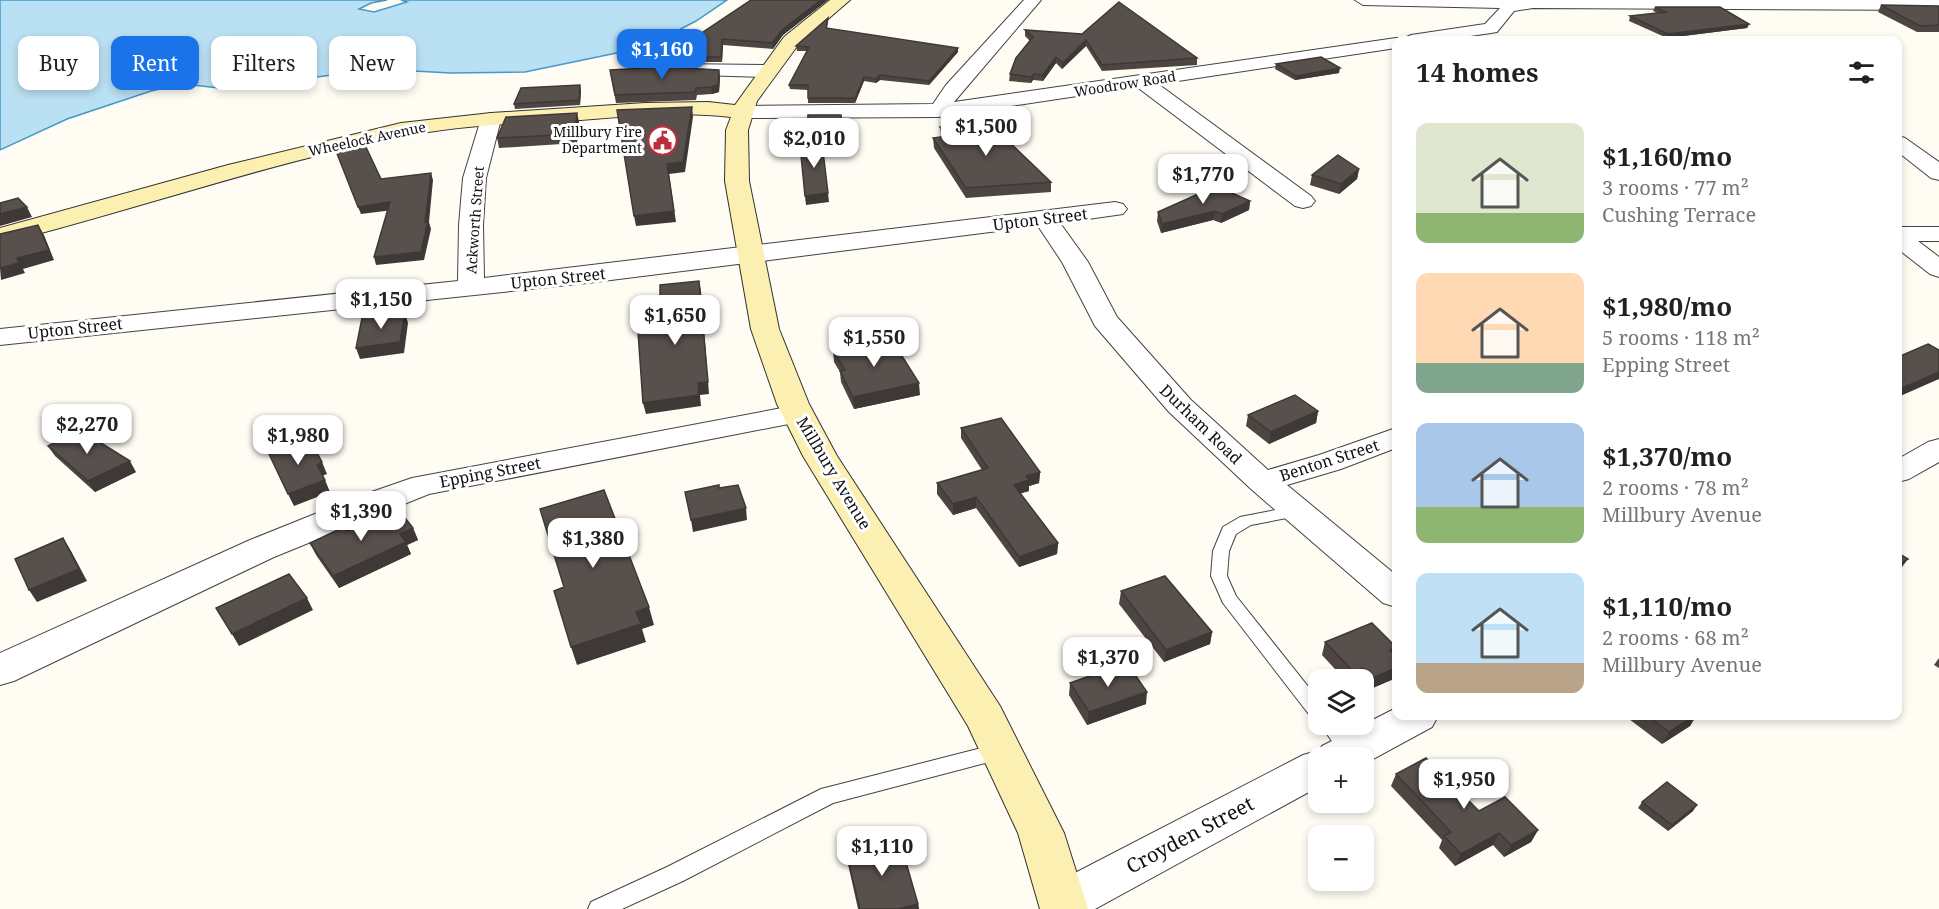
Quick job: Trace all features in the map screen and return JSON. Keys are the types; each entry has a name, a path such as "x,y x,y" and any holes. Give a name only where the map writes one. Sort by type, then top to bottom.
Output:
{"main road":[{"name":"Millbury Avenue","path":"841,0 791,41 747,101 737,130 737,181 765,329 798,414 820,456 985,718 1041,833 1063,906"},
{"name":"Wheelock Avenue","path":"0,236 236,170 402,130 491,119 645,109 708,108 743,112"}],"street":[{"path":"938,111 953,89 1034,0"},
{"path":"1363,0 1539,2 1628,6 1802,3 1939,5"},
{"path":"1438,36 1491,28 1509,7 1539,2"},
{"name":"Woodrow Road","path":"743,112 873,114 938,111 1392,44"},
{"path":"674,70 768,71"},
{"path":"1142,82 1303,201"},
{"name":"Ackworth Street","path":"471,286 471,238 477,164 491,119"},
{"path":"1902,145 1939,173"},
{"name":"Upton Street","path":"0,337 752,256 1115,209"},
{"name":"Durham Road","path":"1045,219 1075,262 1105,320 1180,406 1262,482 1392,591"},
{"path":"1902,236 1939,234"},
{"path":"1902,239 1939,269"},
{"name":"Epping Street","path":"0,670 218,569 339,517 423,485 798,414"},
{"name":"Benton Street","path":"1262,482 1330,462 1392,439"},
{"path":"1902,470 1939,448"},
{"name":"Croyden Street","path":"1340,747 1408,720"},
{"name":"Croyden Street","path":"1063,906 1308,764"}],"lane":[{"path":"1296,511 1246,521 1229,531 1221,551 1219,576 1229,599 1308,699"},
{"path":"599,909 675,874 828,795 1001,751"}],"water":[{"path":"0,0 387,0 371,3 359,9 374,12 407,2 401,0 727,0 696,21 631,50 525,72 416,71 416,36 329,36 329,75 317,77 317,36 211,36 211,87 199,86 199,36 111,36 111,90 156,90 67,119 0,150"}],"building":[{"path":"751,0 821,0 782,30 772,43 722,39 721,57 672,57 676,50"},
{"path":"1119,2 1197,58 1102,65 1086,40 1063,63 1056,57 1043,75 1034,74 1031,77 1010,74 1016,58 1033,37 1025,30 1082,34"},
{"path":"1881,5 1939,6 1939,25 1920,26"},
{"path":"1655,7 1720,7 1749,24 1668,34 1630,16 1666,12"},
{"path":"828,18 826,28 958,48 929,81 880,75 876,79 864,77 855,98 808,98 808,85 789,85 809,47 796,46"},
{"path":"1321,57 1340,68 1296,76 1276,64"},
{"path":"664,67 719,70 718,85 696,88 695,92 615,95 610,70"},
{"path":"580,85 579,100 514,104 521,88"},
{"path":"692,107 683,162 667,164 674,211 634,216 617,110"},
{"path":"577,113 575,134 497,138 506,117"},
{"path":"808,115 841,115 842,132 807,133"},
{"path":"987,121 1051,182 966,188 933,138 947,136 940,127"},
{"path":"822,143 828,193 805,196 800,145"},
{"path":"365,145 381,179 431,173 425,222 428,221 421,252 374,257 390,202 358,207 336,151"},
{"path":"1338,155 1359,169 1341,184 1312,175"},
{"path":"1216,186 1250,201 1222,214 1215,211 1162,224 1158,212"},
{"path":"18,198 27,207 0,214 0,203"},
{"path":"38,225 49,250 17,258 19,263 0,268 0,234"},
{"path":"699,281 708,382 698,383 699,395 643,403 638,332 660,329 660,285"},
{"path":"405,312 400,342 356,348 362,318"},
{"path":"890,337 919,383 853,397 840,371 845,370 833,351"},
{"path":"1928,344 1939,350 1939,372 1902,388 1902,355"},
{"path":"1295,395 1318,411 1271,432 1248,415"},
{"path":"1001,418 1040,472 1026,476 1029,480 1014,485 1058,543 1019,557 976,497 953,504 937,483 988,468 961,428"},
{"path":"80,430 130,461 88,481 48,446"},
{"path":"310,440 322,462 317,465 325,480 288,494 269,454"},
{"path":"719,485 719,488 738,485 746,508 691,520 685,492"},
{"path":"604,490 649,607 636,612 641,624 571,647 554,591 564,587 540,509"},
{"path":"398,509 413,528 400,534 406,542 333,576 310,543 344,527 347,531"},
{"path":"63,538 79,569 29,590 15,559"},
{"path":"289,574 307,598 232,634 216,608"},
{"path":"1165,576 1212,632 1166,650 1121,591"},
{"path":"1372,623 1392,643 1390,650 1392,670 1374,677 1374,669 1351,669 1325,642"},
{"path":"1127,663 1147,692 1089,712 1070,683"},
{"path":"1653,720 1688,720 1669,732"},
{"path":"1426,758 1479,811 1505,797 1538,830 1511,845 1499,833 1461,854 1444,836 1451,832 1396,774"},
{"path":"1667,782 1697,805 1672,825 1642,802"},
{"path":"899,838 918,904 898,909 860,909 846,852"}],"place":[{"name":"Millbury Fire Department","path":"663,140"}]}
